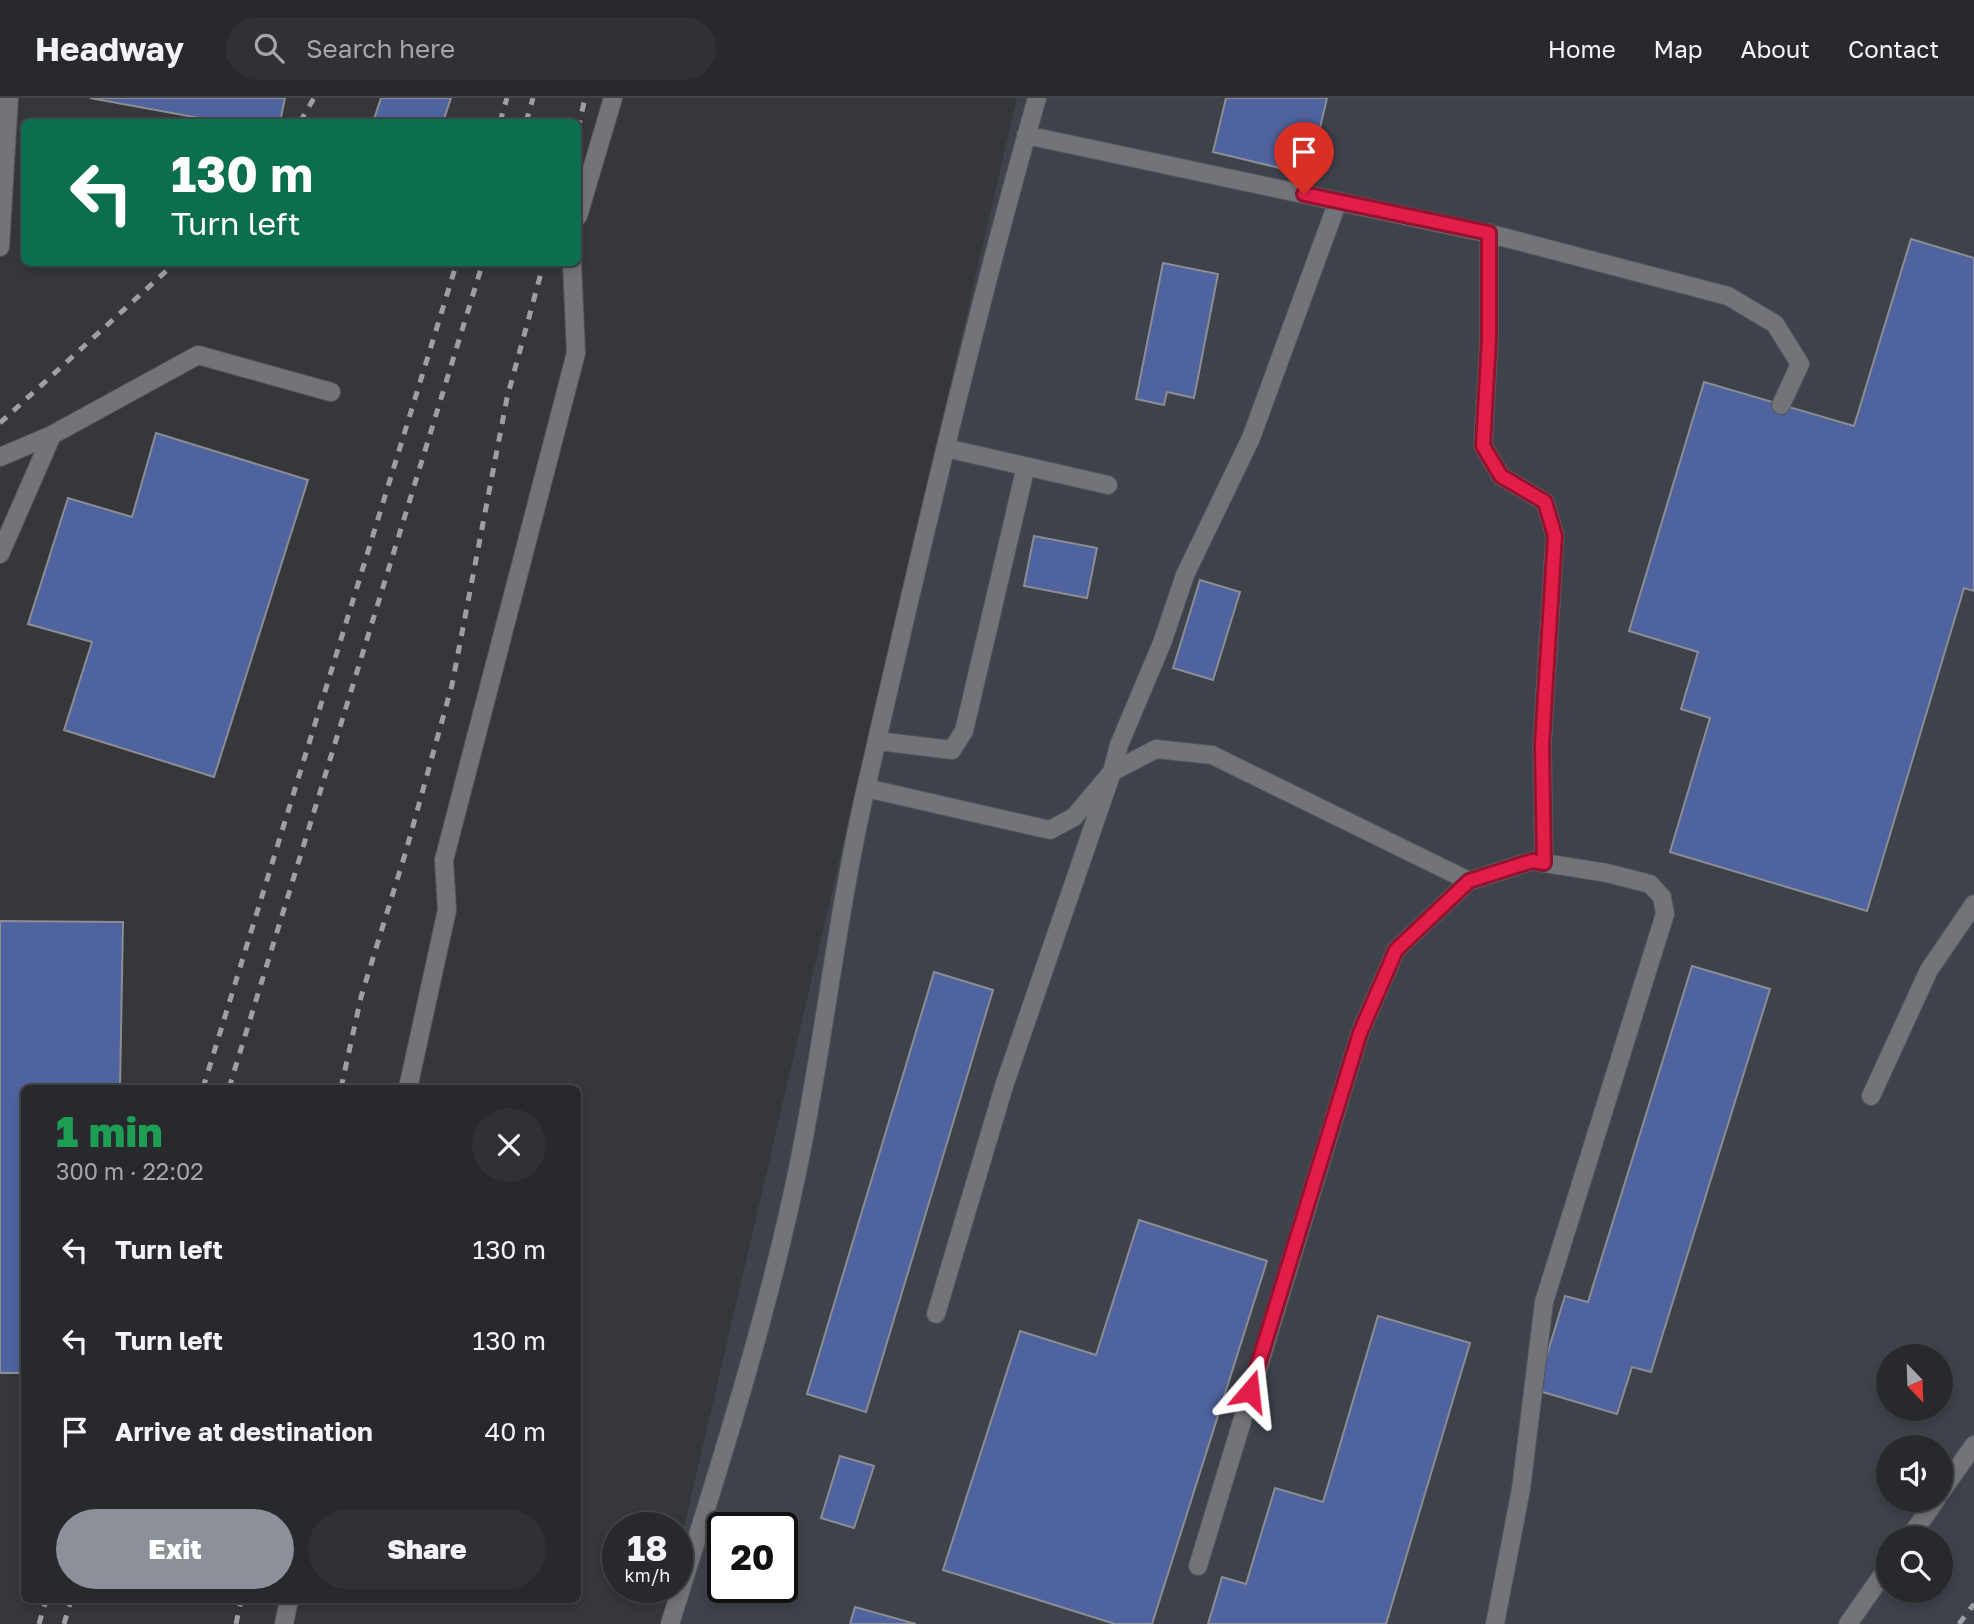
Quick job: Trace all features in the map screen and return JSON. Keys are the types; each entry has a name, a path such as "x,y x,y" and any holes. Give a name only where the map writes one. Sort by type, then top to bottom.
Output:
{"lane":[{"path":"0,247 9,98"},
{"path":"581,206 613,98"},
{"path":"670,1624 723,1455 798,1168 829,979 866,788 990,266 1037,98"},
{"path":"1026,135 1489,233 1728,296 1775,324 1800,364 1781,405"},
{"path":"936,1314 1004,1086 1119,746 1162,643 1185,575 1251,438 1338,201"},
{"path":"1489,233 1489,339 1483,446 1501,476 1545,502 1555,536 1542,744 1544,863"},
{"path":"409,1085 447,910 444,860 576,353 572,266"},
{"path":"0,457 52,435 198,355 331,392"},
{"path":"0,554 52,435"},
{"path":"946,448 1108,485"},
{"path":"878,741 952,750 964,731 1026,466"},
{"path":"866,788 1050,830 1074,817 1112,772 1157,749 1212,755 1469,881"},
{"path":"1198,1566 1360,1033 1396,950 1469,881 1532,861 1607,873 1650,884 1662,897 1665,914 1544,1302 1521,1489 1495,1624"},
{"path":"1871,1096 1928,970 1974,904"},
{"path":"1953,1475 1974,1445"},
{"path":"1848,1624 1876,1584"},
{"path":"284,1624 288,1603"}],"shaded area":[{"path":"1017,98 1974,98 1974,1624 661,1624 666,1603 693,1603 693,1512 687,1512"}],"building":[{"path":"90,98 285,98 281,119 205,119"},
{"path":"381,98 451,98 444,119 374,119"},
{"path":"1226,98 1327,98 1309,175 1213,152"},
{"path":"1911,239 1974,258 1974,591 1964,588 1867,911 1670,852 1710,718 1681,709 1698,652 1629,631 1704,382 1854,426"},
{"path":"1163,263 1218,274 1194,398 1167,392 1164,405 1136,399"},
{"path":"156,433 308,480 214,777 64,730 92,642 28,624 68,498 132,517"},
{"path":"1034,536 1097,548 1087,598 1024,586"},
{"path":"1200,580 1240,592 1213,680 1173,668"},
{"path":"0,921 123,922 120,1085 21,1085 20,1373 0,1373"},
{"path":"1692,966 1770,989 1651,1372 1632,1367 1617,1414 1536,1390 1565,1296 1588,1302"},
{"path":"934,972 993,990 866,1412 807,1394"},
{"path":"1139,1220 1267,1261 1152,1624 1115,1624 943,1570 1020,1331 1096,1355"},
{"path":"1378,1316 1470,1343 1386,1624 1208,1624 1222,1577 1246,1584 1275,1488 1323,1502"},
{"path":"840,1456 874,1466 854,1528 821,1518"},
{"path":"855,1607 916,1624 850,1624"}],"railway":[{"path":"302,119 314,98"},
{"path":"501,119 507,98"},
{"path":"527,119 533,98"},
{"path":"580,119 585,98"},
{"path":"0,423 172,266"},
{"path":"204,1085 456,266"},
{"path":"230,1085 482,266"},
{"path":"342,1085 361,997 406,851 452,685 507,398 543,266"},
{"path":"39,1624 45,1603"},
{"path":"64,1624 70,1603"},
{"path":"236,1624 240,1603"},
{"path":"1959,1624 1974,1604"}],"route":[{"path":"1250,1391 1360,1033 1396,950 1469,881 1532,861 1544,863 1542,744 1555,536 1545,502 1501,476 1483,446 1489,339 1489,233 1304,194"}]}
